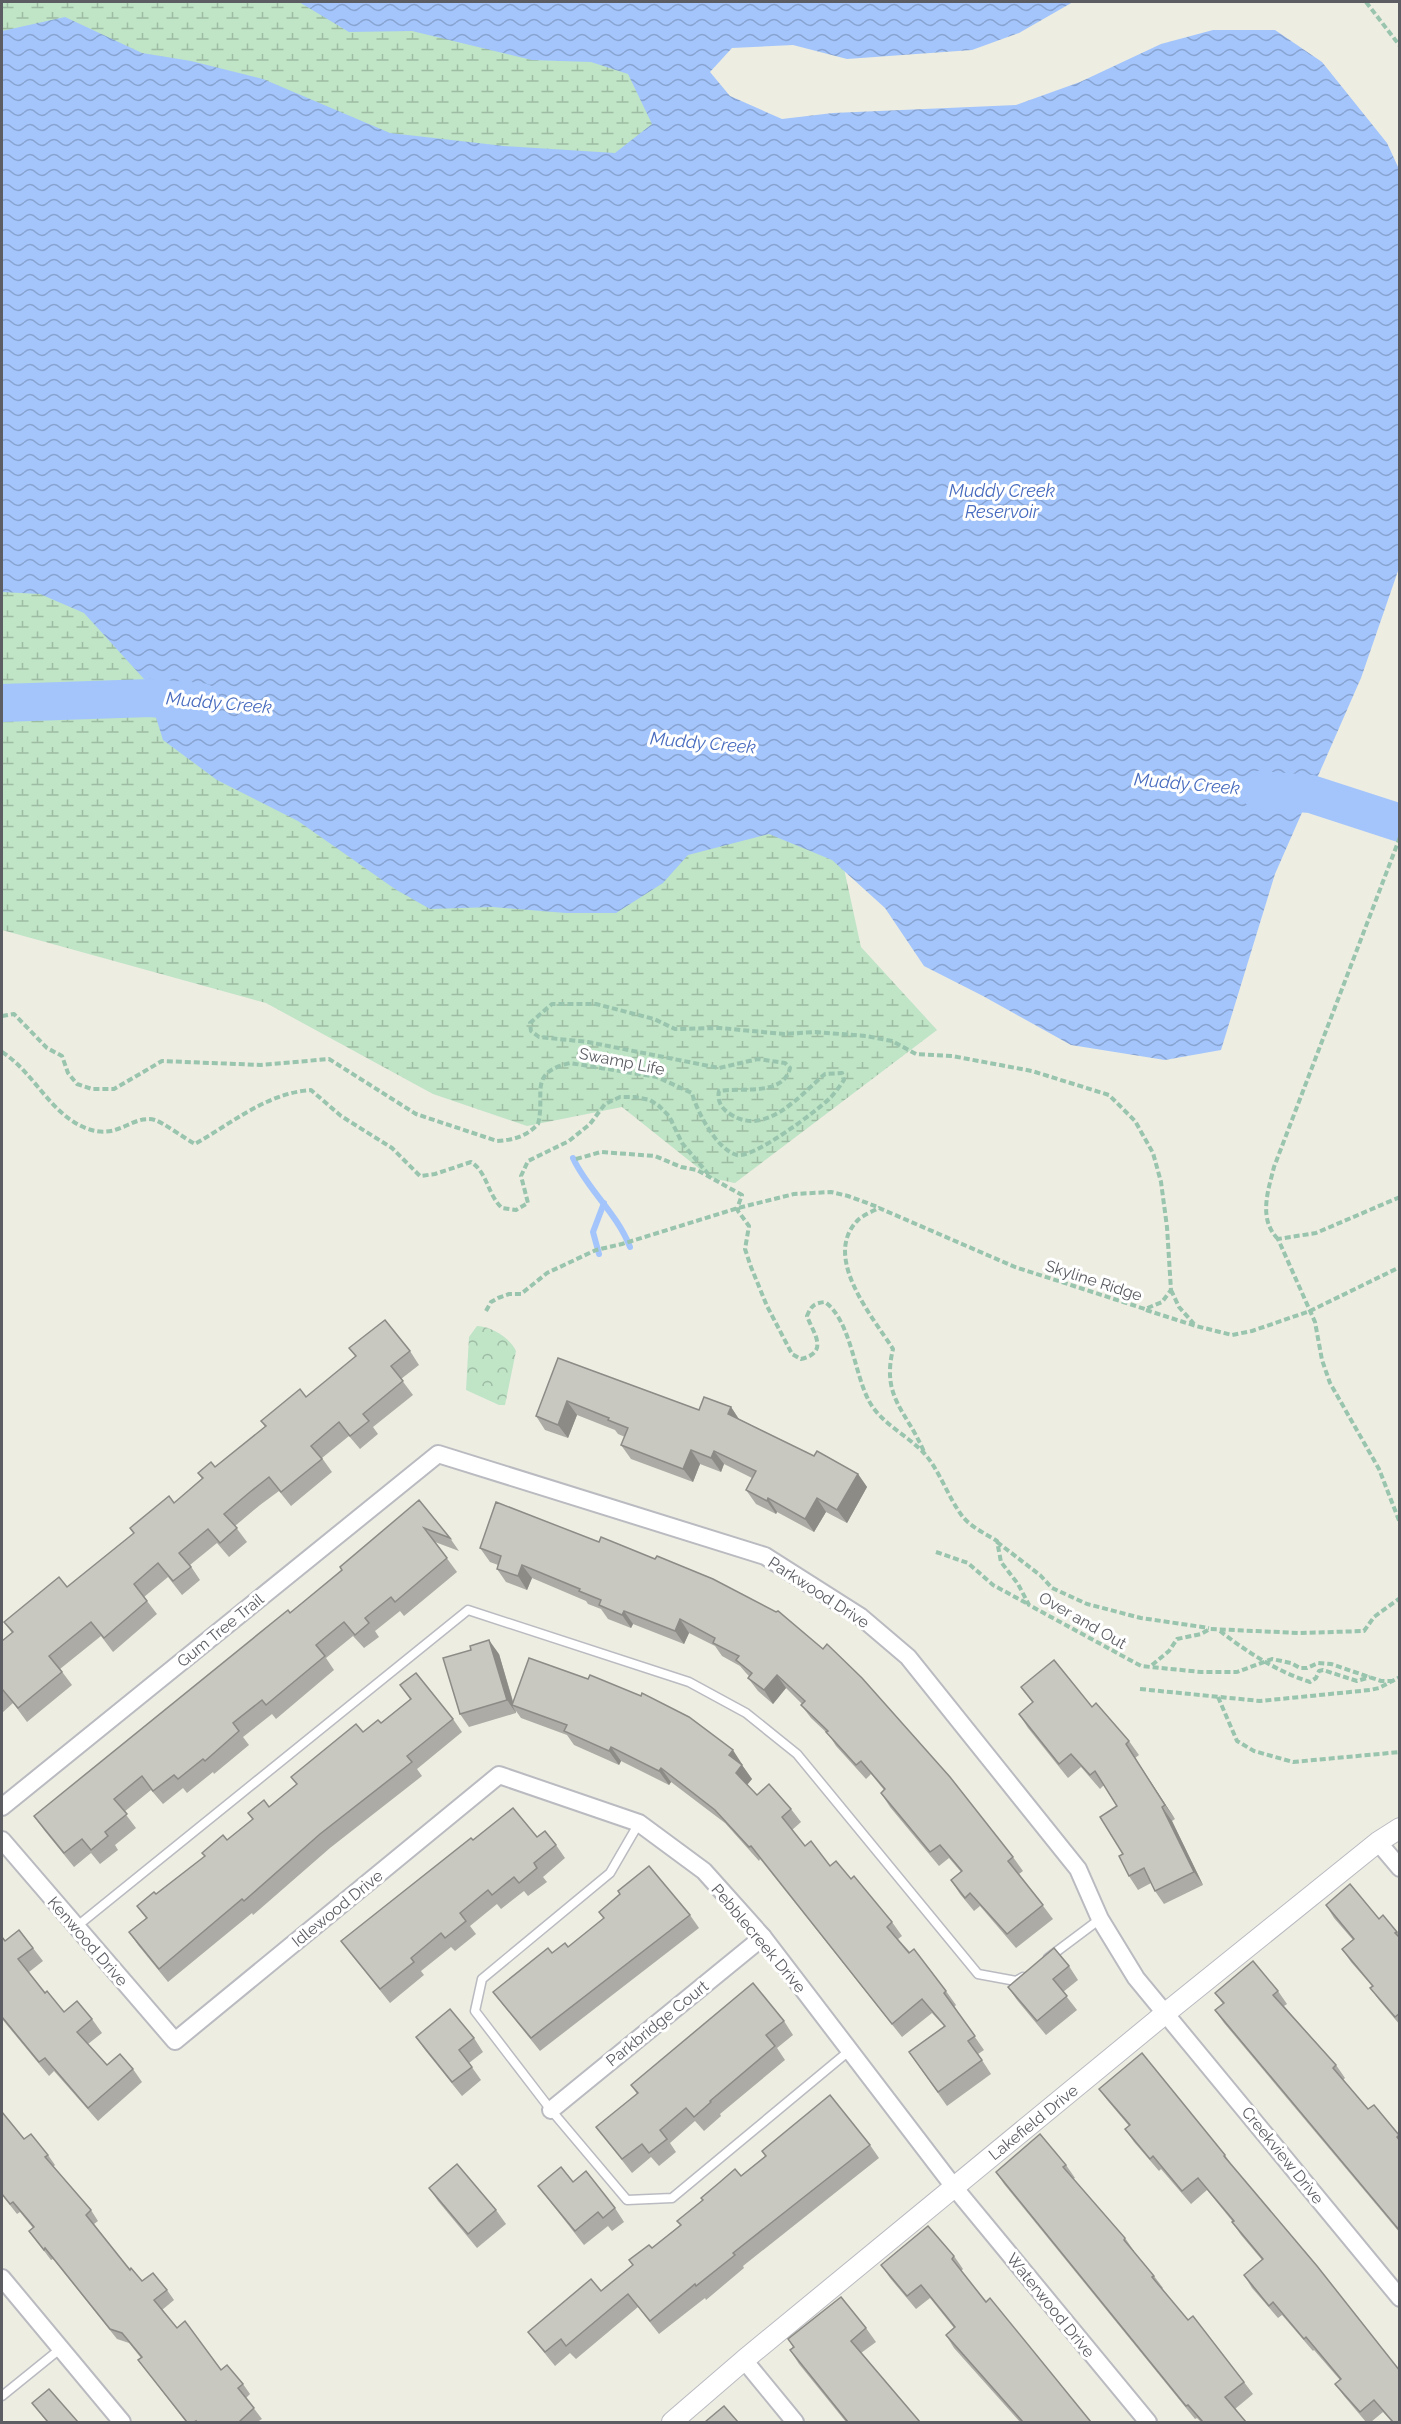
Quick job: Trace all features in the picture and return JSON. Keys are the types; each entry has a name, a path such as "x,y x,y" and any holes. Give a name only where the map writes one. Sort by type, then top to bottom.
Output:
{"street":[{"name":"Gum Tree Trail","path":"2,1807 438,1454"},
{"name":"Parkwood Drive","path":"438,1454 765,1556 861,1617 908,1657 1078,1869 1100,1919 1136,1977 1167,2012"},
{"name":"Pebblecreek Drive","path":"499,1775 639,1823 704,1871 763,1937 954,2187"},
{"name":"Idlewood Drive","path":"175,2041 499,1775"},
{"name":"Lakefield Drive","path":"672,2422 744,2360 1167,2012 1378,1842 1400,1828"},
{"name":"Kenwood Drive","path":"2,1840 175,2041"},
{"path":"1378,1842 1400,1868"},
{"name":"Parkbridge Court","path":"551,2110 763,1937"},
{"name":"Creekview Drive","path":"1167,2012 1400,2298"},
{"name":"Waterwood Drive","path":"954,2187 1148,2422"},
{"path":"2,2278 122,2422"},
{"path":"744,2360 795,2422"}],"lane":[{"path":"76,1927 468,1610 689,1682 746,1713 797,1754 978,1974 1016,1982 1035,1968"},
{"path":"639,1823 610,1873 482,1979 475,2011 551,2110 627,2200 672,2198 849,2051"},
{"path":"1044,1961 1100,1919"},
{"path":"2,2396 60,2349"}],"path":[{"path":"1365,2 1400,45"},
{"path":"1400,837 1274,1167 1266,1199 1269,1230 1278,1239 1315,1322 1322,1360 1330,1383 1379,1469 1400,1523"},
{"name":"Swamp Life","path":"2,1016 14,1014 47,1048 62,1056 68,1072 77,1084 92,1089 114,1089 162,1061 261,1065 329,1059 416,1114 497,1142 530,1133 538,1124 541,1081 548,1072 558,1066 570,1063 657,1077 692,1093 695,1105 710,1130 726,1149 738,1156 748,1154 776,1140 829,1099 844,1080 842,1073 825,1074 783,1111 770,1117 749,1120 733,1116 723,1109 717,1099 719,1091 763,1089 780,1083 788,1076 790,1068 785,1063 758,1059 719,1068 588,1042 539,1037 531,1031 530,1023 552,1004 597,1004 654,1019 675,1029 720,1028 784,1034 840,1033 892,1041 916,1054 952,1056 1032,1071 1109,1095 1135,1121 1153,1153 1161,1182 1171,1290"},
{"name":"Swamp Life","path":"2,1052 28,1074 70,1121 88,1129 106,1133 125,1128 138,1121 155,1120 195,1143 239,1116 285,1094 311,1090 350,1122 392,1148 420,1176 435,1174 471,1161 479,1167 495,1202 502,1208 516,1210 528,1203 521,1176 528,1161 569,1141 590,1124 605,1104 620,1097 635,1097 650,1100 669,1116 682,1143 711,1178"},
{"path":"576,1159 602,1152 629,1155 640,1153 655,1156 681,1167 697,1170 742,1195 738,1208 749,1226 745,1249 767,1306 792,1354 801,1359 815,1353 818,1347 817,1338 807,1316 815,1303 825,1302 831,1306 841,1322 870,1404 900,1434 924,1452"},
{"name":"Skyline Ridge","path":"486,1311 491,1302 498,1298 509,1294 521,1294 547,1273 598,1249 794,1194 831,1192 879,1208 1015,1267 1145,1310 1162,1302 1171,1290"},
{"path":"1278,1239 1316,1233 1400,1197"},
{"path":"879,1208 859,1219 849,1233 846,1250 847,1269 860,1300 893,1349 888,1367 892,1394 964,1518 1040,1575 1052,1588 1087,1604 1141,1618 1220,1631 1300,1633 1364,1630 1374,1617 1400,1598"},
{"path":"1145,1310 1232,1335 1252,1331 1310,1311 1400,1267"},
{"path":"1171,1290 1179,1307 1196,1326"},
{"name":"Over and Out","path":"997,1541 1001,1562 1029,1605 1140,1666 1201,1672 1237,1672 1265,1661"},
{"path":"936,1552 968,1563 993,1585 1029,1605"},
{"path":"1016,1598 1023,1593"},
{"path":"1152,1666 1169,1651 1177,1639 1201,1634 1210,1629"},
{"path":"1220,1631 1265,1661 1292,1676 1310,1682 1323,1670 1357,1681 1370,1677"},
{"path":"1265,1661 1280,1660 1300,1668 1307,1668 1318,1663 1330,1664 1381,1681 1394,1681"},
{"path":"1140,1689 1260,1701 1370,1690 1400,1677"},
{"path":"1218,1697 1237,1741 1254,1750 1293,1762 1400,1752"}],"green space":[{"path":"2,2 535,2 668,57 861,947 937,1030 735,1183 711,1178 622,1107 527,1126 433,1094 266,1003 2,930"},
{"path":"477,1326 500,1334 516,1351 505,1405 499,1405 466,1390 469,1337"}],"water":[{"name":"Muddy Creek Reservoir","path":"299,2 1073,2 1019,33 972,50 847,59 793,45 732,48 710,72 730,96 782,119 833,113 1016,105 1080,82 1161,44 1213,30 1275,30 1322,62 1387,143 1399,169 1399,568 1361,678 1275,874 1221,1050 1165,1060 1071,1045 924,966 885,908 832,860 769,834 688,855 663,883 616,913 566,913 493,907 430,909 395,889 298,821 217,780 163,740 144,679 84,613 40,594 2,592 2,31 65,17 142,53 191,61 263,79 390,133 504,146 615,153 652,124 628,74 591,62 532,60 412,31 349,32"}],"building":[{"path":"385,1320 410,1351 391,1366 403,1381 363,1414 369,1421 350,1436 339,1422 311,1446 322,1459 281,1492 269,1477 250,1492 224,1514 237,1528 220,1543 208,1529 179,1553 191,1567 173,1581 158,1563 134,1584 147,1601 104,1638 91,1622 49,1656 62,1672 18,1708 2,1691 2,1641 13,1632 4,1622 59,1577 67,1587 134,1533 130,1528 169,1496 174,1503 203,1478 198,1473 211,1462 215,1467 266,1426 261,1421 300,1389 306,1397 356,1356 349,1348"},
{"path":"558,1358 699,1410 704,1397 731,1407 728,1414 814,1456 817,1451 858,1474 837,1510 817,1498 805,1519 768,1498 767,1501 746,1490 756,1471 714,1451 711,1458 691,1450 683,1469 621,1445 628,1428 567,1401 558,1425 536,1416"},
{"path":"419,1500 450,1538 424,1528 447,1558 395,1602 391,1597 365,1618 369,1623 355,1635 344,1622 316,1645 325,1656 266,1705 262,1700 233,1723 239,1731 205,1761 203,1759 178,1779 174,1775 153,1791 142,1776 114,1799 127,1814 105,1832 108,1836 91,1850 82,1839 64,1853 34,1816 288,1610 290,1613 342,1570 340,1567"},
{"path":"496,1502 599,1542 601,1537 655,1559 657,1556 713,1579 778,1611 823,1649 827,1644 862,1678 950,1777 1013,1857 1008,1861 1043,1905 1007,1934 970,1893 965,1898 951,1880 962,1871 940,1845 930,1852 881,1793 885,1789 861,1761 856,1765 826,1732 828,1731 801,1705 805,1701 777,1675 764,1690 748,1678 752,1673 736,1660 739,1656 713,1643 715,1638 680,1619 675,1631 624,1611 622,1615 599,1605 601,1600 579,1591 580,1589 522,1565 518,1576 497,1569 501,1556 480,1548"},
{"path":"489,1640 507,1700 460,1714 443,1658 471,1650 470,1646"},
{"path":"529,1658 588,1679 590,1675 641,1696 642,1693 689,1717 733,1750 729,1755 742,1765 736,1773 757,1795 769,1784 791,1809 782,1817 805,1846 811,1841 830,1866 836,1861 851,1879 854,1876 892,1922 887,1927 909,1953 914,1949 946,1991 944,1993 975,2036 968,2041 982,2060 938,2092 909,2052 945,2026 922,1999 892,2024 751,1846 749,1847 715,1810 661,1768 659,1771 611,1747 609,1751 564,1731 567,1725 512,1705"},
{"path":"1054,1660 1092,1707 1096,1703 1129,1741 1126,1744 1165,1805 1162,1807 1194,1872 1155,1891 1144,1868 1129,1876 1119,1856 1123,1854 1100,1817 1117,1806 1095,1771 1090,1775 1071,1754 1059,1764 1019,1714 1033,1702 1021,1687"},
{"path":"416,1673 453,1719 407,1756 412,1762 320,1834 244,1901 242,1899 159,1969 129,1932 147,1918 137,1906 205,1856 202,1853 223,1835 227,1840 253,1819 248,1813 264,1800 269,1807 297,1784 291,1777 356,1724 363,1732 378,1720 381,1723 411,1699 400,1685"},
{"path":"513,1808 537,1837 545,1831 556,1845 534,1863 537,1868 519,1883 514,1877 492,1895 488,1890 460,1913 466,1921 445,1938 441,1933 411,1958 414,1962 380,1989 341,1941 471,1838 473,1840"},
{"path":"649,1866 690,1915 531,2038 493,1992 548,1948 552,1953 565,1943 568,1947 604,1918 599,1912 620,1894 618,1891"},
{"path":"1350,1884 1379,1919 1383,1915 1400,1938 1400,2013 1395,2017 1370,1988 1373,1986 1342,1949 1354,1939 1326,1905"},
{"path":"19,1930 33,1948 18,1959 45,1993 47,1991 64,2012 77,2001 92,2019 77,2032 107,2065 120,2054 133,2069 88,2108 45,2058 39,2062 2,2017 2,1937 5,1941"},
{"path":"1054,1948 1069,1966 1053,1979 1067,1996 1037,2021 1008,1987"},
{"path":"1253,1961 1278,1991 1273,1995 1336,2065 1333,2068 1368,2109 1374,2105 1399,2135 1397,2137 1400,2141 1400,2231 1215,2010 1224,2003 1215,1993"},
{"path":"753,1983 784,2021 766,2035 775,2046 694,2117 686,2108 660,2130 667,2139 649,2153 642,2144 622,2159 596,2127 638,2093 631,2085"},
{"path":"450,2009 474,2038 459,2050 472,2067 452,2082 416,2037"},
{"path":"1142,2053 1400,2371 1400,2422 1393,2422 1374,2400 1360,2412 1335,2384 1341,2379 1306,2337 1304,2339 1273,2302 1269,2306 1244,2275 1263,2259 1232,2222 1234,2221 1198,2178 1182,2191 1153,2156 1150,2159 1125,2129 1130,2125 1099,2089"},
{"path":"830,2095 870,2145 733,2253 735,2255 696,2286 695,2284 650,2321 628,2294 566,2346 561,2339 545,2352 528,2332 591,2279 601,2291 633,2265 629,2260 649,2245 652,2248 681,2225 677,2221 703,2200 701,2198 735,2169 741,2176 766,2156 762,2151"},
{"path":"2,2112 24,2139 31,2134 48,2155 45,2157 91,2210 86,2215 130,2270 131,2268 142,2281 153,2273 167,2290 154,2300 177,2328 185,2321 221,2370 227,2365 243,2384 238,2388 254,2408 241,2422 187,2422 138,2360 142,2357 122,2333 110,2329 29,2231 34,2227 13,2202 10,2204 2,2194"},
{"path":"1040,2134 1066,2165 1063,2167 1125,2238 1124,2240 1154,2276 1152,2277 1188,2320 1193,2316 1244,2382 1225,2397 1246,2422 1203,2422 1188,2405 1186,2406 996,2172"},
{"path":"457,2164 496,2210 468,2234 429,2188"},
{"path":"561,2167 573,2182 586,2171 615,2208 603,2218 598,2212 575,2231 538,2186"},
{"path":"928,2226 954,2256 952,2259 986,2302 990,2298 1091,2422 1023,2422 946,2335 955,2327 921,2285 907,2296 881,2265"},
{"path":"841,2297 866,2328 851,2341 920,2422 848,2422 790,2350 794,2347 788,2339"},
{"path":"49,2389 78,2422 48,2422 32,2403"},
{"path":"724,2406 738,2422 705,2422"}],"waterway":[{"name":"Muddy Creek","path":"2,703 150,698 201,702"},
{"name":"Muddy Creek","path":"1259,790 1311,794 1400,823"},
{"path":"573,1158 586,1180 618,1223 630,1247"},
{"path":"599,1254 593,1232 604,1203"}]}
